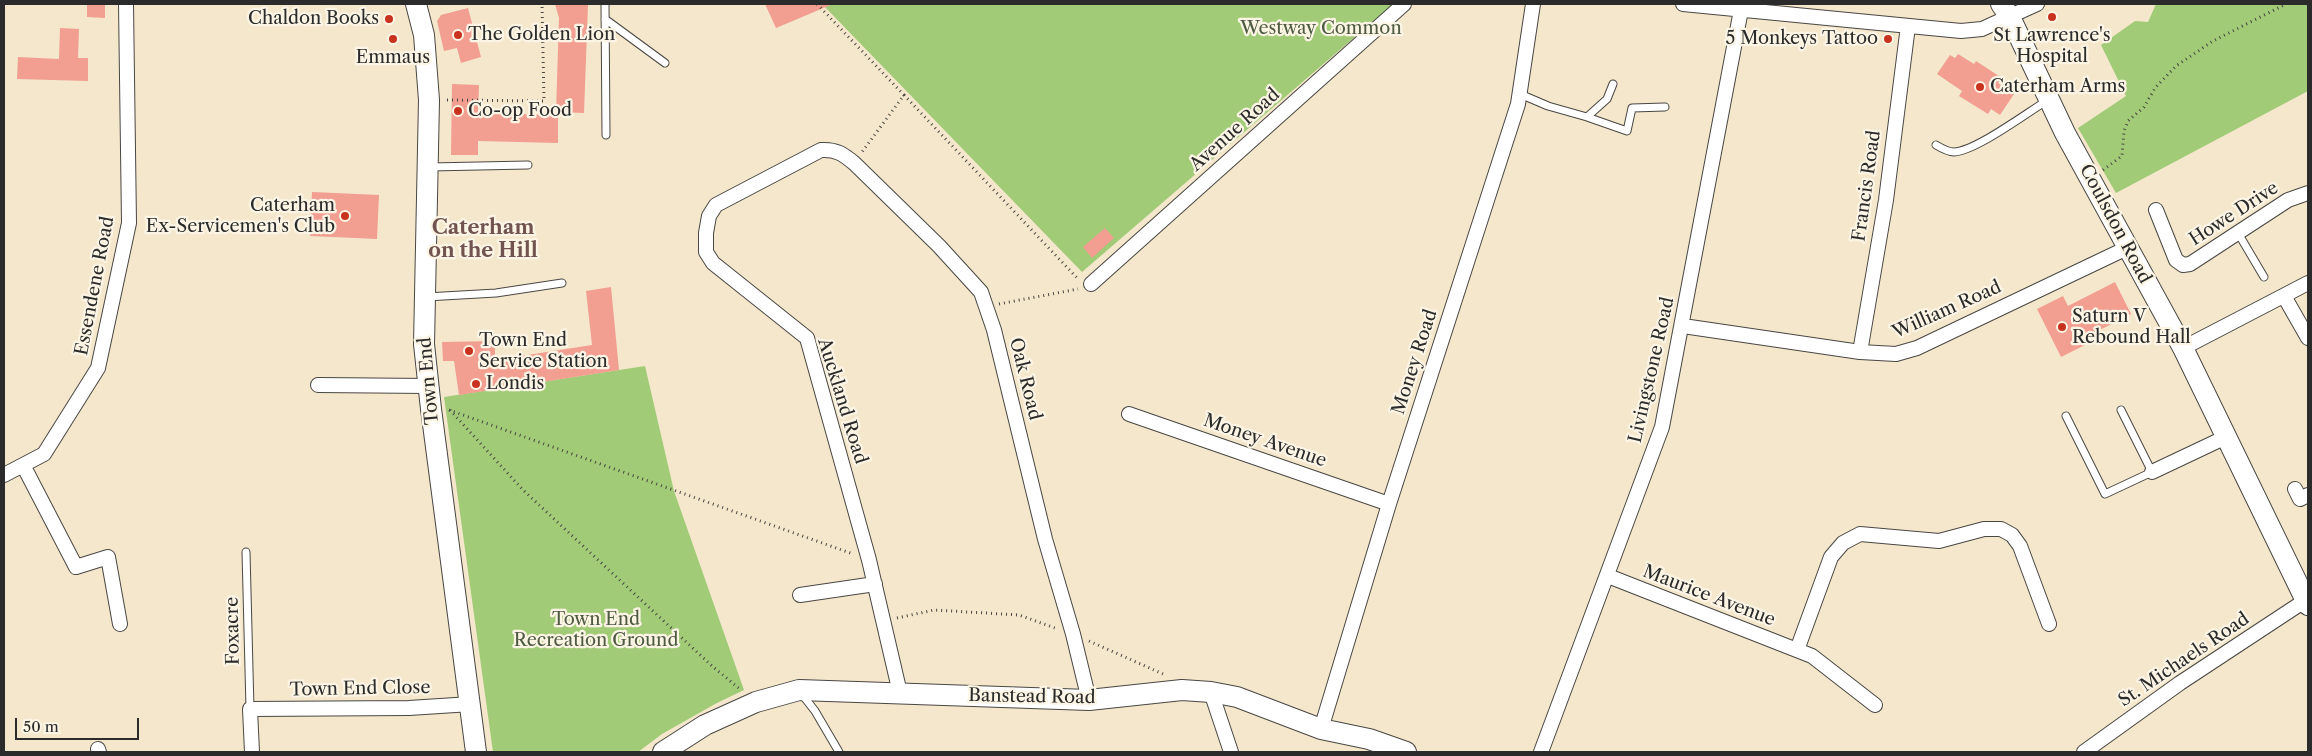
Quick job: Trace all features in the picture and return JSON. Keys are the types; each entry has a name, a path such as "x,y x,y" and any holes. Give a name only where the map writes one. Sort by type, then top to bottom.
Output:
{"main road":[{"name":"Town End","path":"423,5 429,100 424,344 428,386 440,410 476,752"},
{"name":"Coulsdon Road","path":"2006,10 2065,133 2182,348 2307,603"},
{"name":"Banstead Road","path":"663,752 705,725 756,702 800,690 1089,700 1182,690 1211,692 1238,697 1321,729 1369,739 1406,752"}],"street":[{"name":"Essendene Road","path":"4,475 44,454 98,368 129,223 126,4"},
{"name":"Avenue Road","path":"1089,286 1404,4"},
{"name":"Money Road","path":"1321,729 1389,504 1520,94 1533,4"},
{"path":"1683,4 1961,31 1982,29 2006,10 2037,4"},
{"name":"Livingstone Road","path":"1541,752 1662,427 1683,326 1741,10"},
{"name":"Francis Road","path":"1860,352 1886,200 1908,26"},
{"name":"Oak Road","path":"809,156 822,150 832,149 854,163 938,246 981,292 994,330 1045,538 1074,634 1089,700"},
{"name":"Auckland Road","path":"809,156 716,205 709,216 706,252 713,263 726,275 806,338 885,620 900,693"},
{"name":"Howe Drive","path":"2156,210 2176,260 2182,265 2199,260 2288,200 2308,193"},
{"name":"William Road","path":"1683,326 1860,352 1896,354 1917,348 2127,248"},
{"path":"2182,348 2308,283"},
{"path":"2284,296 2308,338"},
{"path":"318,385 428,386"},
{"name":"Money Avenue","path":"1129,414 1389,504"},
{"path":"2152,472 2226,437"},
{"path":"23,466 76,567 108,557 120,624"},
{"path":"2295,488 2300,499 2308,495"},
{"path":"1798,650 1831,557 1843,544 1860,534 1940,541 1984,529 2001,529 2012,535 2020,546 2049,624"},
{"name":"Maurice Avenue","path":"1608,576 1812,656 1875,705"},
{"path":"800,595 875,584"},
{"name":"St. Michaels Road","path":"2084,752 2180,683 2307,603"},
{"path":"1211,692 1231,752"},
{"name":"Town End Close","path":"250,709 409,708 471,704"},
{"path":"250,709 252,752"}],"lane":[{"path":"605,4 606,135"},
{"path":"605,19 665,63"},
{"path":"1587,118 1607,99 1613,84"},
{"path":"1520,94 1548,106 1627,131 1632,108 1665,107"},
{"path":"1936,145 1954,152 1965,149 1981,142 2049,99"},
{"path":"427,168 528,165"},
{"path":"2238,234 2264,278"},
{"path":"425,298 496,293 562,283"},
{"path":"2066,416 2105,494 2152,472 2121,410"},
{"name":"Foxacre","path":"246,552 250,709"},
{"path":"800,690 815,711 839,752"}],"path":[{"path":"429,100 544,101 542,4"},
{"path":"816,4 1089,286"},
{"path":"2090,177 2117,162 2122,156 2124,131 2128,121 2144,107 2155,88 2176,66 2213,41 2286,4"},
{"path":"854,163 904,96"},
{"path":"986,306 1089,286"},
{"path":"440,410 869,560"},
{"path":"440,410 712,666 756,702"},
{"path":"885,620 934,610 1019,615 1074,634 1168,676"}],"green space":[{"name":"Westway Common","path":"822,4 1393,4 1082,272"},
{"path":"2156,4 2308,4 2308,91 2116,193 2078,128 2126,96 2101,45 2135,21 2148,22"},
{"name":"Town End Recreation Ground","path":"645,366 674,491 744,690 662,734 638,752 493,752 444,397"}],"building":[{"path":"87,4 105,4 105,18 87,17"},
{"path":"555,4 588,4 584,113 556,112 559,18"},
{"path":"765,4 833,4 776,28"},
{"name":"The Golden Lion","path":"468,8 481,57 461,63 457,48 444,51 437,21 441,15"},
{"path":"60,28 79,29 78,58 88,58 88,81 17,79 18,57 59,59"},
{"name":"Caterham Arms","path":"1958,54 1974,64 1976,61 2002,78 1998,83 2014,94 2000,115 1991,109 1988,114 1959,96 1962,91 1937,74 1950,55 1955,58"},
{"path":"452,84 479,85 478,113 558,115 558,143 478,141 478,155 451,155"},
{"name":"Caterham Ex-Servicemen's Club","path":"312,192 379,195 377,239 310,236"},
{"path":"1105,228 1114,238 1092,258 1083,247"},
{"path":"2115,282 2131,314 2084,338 2087,344 2061,357 2037,309 2063,296 2068,306"},
{"path":"611,287 619,370 459,395 454,361 443,361 442,342 495,341 495,360 592,345 586,291"}],"place":[{"name":"St Lawrence's Hospital","path":"2052,17"},
{"name":"Chaldon Books","path":"389,19"},
{"name":"The Golden Lion","path":"458,35"},
{"name":"Emmaus","path":"393,39"},
{"name":"5 Monkeys Tattoo","path":"1888,39"},
{"name":"Caterham Arms","path":"1980,87"},
{"name":"Co-op Food","path":"458,111"},
{"name":"Caterham Ex-Servicemen's Club","path":"345,216"},
{"name":"Saturn V Rebound Hall","path":"2062,327"},
{"name":"Town End Service Station","path":"469,351"},
{"name":"Londis","path":"476,384"}],"district":[{"name":"Caterham on the Hill","path":"483,240"}]}
